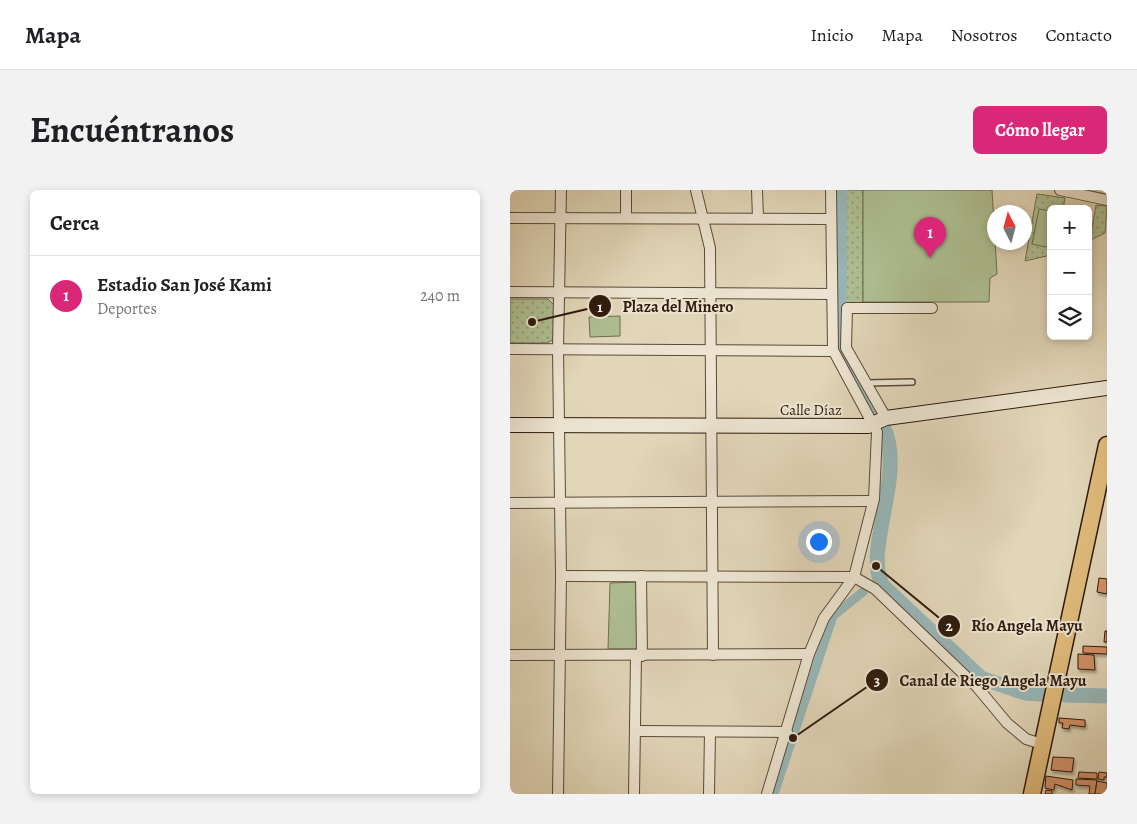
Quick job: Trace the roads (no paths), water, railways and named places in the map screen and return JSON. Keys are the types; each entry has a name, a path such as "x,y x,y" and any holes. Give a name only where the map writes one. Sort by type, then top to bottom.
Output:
{"main road":[{"path":"1032,794 1107,445"}],"street":[{"path":"558,794 561,576 558,349 561,190"},
{"path":"626,190 626,218"},
{"path":"696,190 710,248 712,293 713,655"},
{"path":"757,190 758,218"},
{"path":"830,190 833,351 880,420"},
{"path":"1060,190 1107,200"},
{"path":"510,218 831,219"},
{"path":"510,292 832,294"},
{"path":"767,794 809,654 824,618 854,577 873,501 877,432 880,420 866,383 846,348 847,308 932,308"},
{"path":"510,349 833,351"},
{"name":"Calle Díaz","path":"510,425 868,426 880,420 1107,388"},
{"path":"510,503 873,501"},
{"path":"561,576 854,577 875,589 977,687 1007,723 1026,739 1042,744"},
{"path":"634,794 642,576"},
{"path":"510,655 809,654"},
{"path":"635,731 787,732"},
{"path":"709,794 710,732"}],"lane":[{"path":"866,383 912,382"}],"waterway":[{"path":"840,190 839,348 877,413"},
{"path":"883,426 889,445 890,467 878,553 878,571 883,586 981,678 1025,693 1040,694"},
{"path":"774,794 833,616 864,591"},
{"path":"1066,695 1107,696"}],"place":[{"name":"Estadio San José Kami","path":"930,258"},
{"name":"Plaza del Minero","path":"532,322"},
{"name":"Río Angela Mayu","path":"876,566"},
{"name":"Canal de Riego Angela Mayu","path":"793,738"}]}
